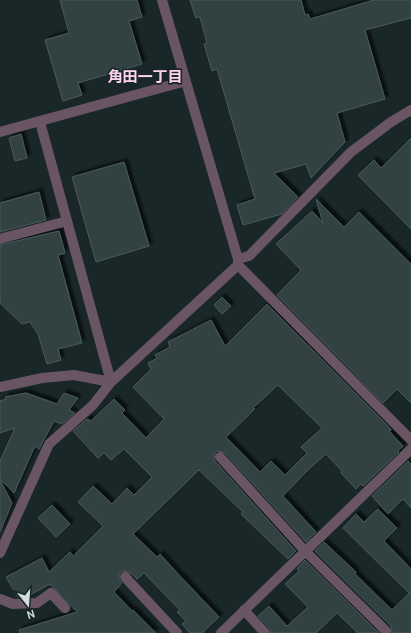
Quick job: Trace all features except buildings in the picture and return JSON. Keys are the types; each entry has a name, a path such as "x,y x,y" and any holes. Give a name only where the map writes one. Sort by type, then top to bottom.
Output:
{"street":[{"path":"162,0 238,262 411,440"},
{"path":"0,132 186,81"},
{"path":"0,553 49,444 93,405 111,382 238,262 249,256 350,152 391,122 411,110"},
{"path":"40,122 111,382"},
{"path":"0,240 67,221"},
{"path":"0,387 42,378 74,375 111,382"},
{"path":"221,633 411,449"},
{"path":"220,457 305,551 386,631"},
{"path":"125,577 177,633"},
{"path":"0,599 13,604 37,603 51,594 65,608"},
{"path":"244,610 265,633"}],"district":[{"name":"角田一丁目","path":"145,78"}]}
